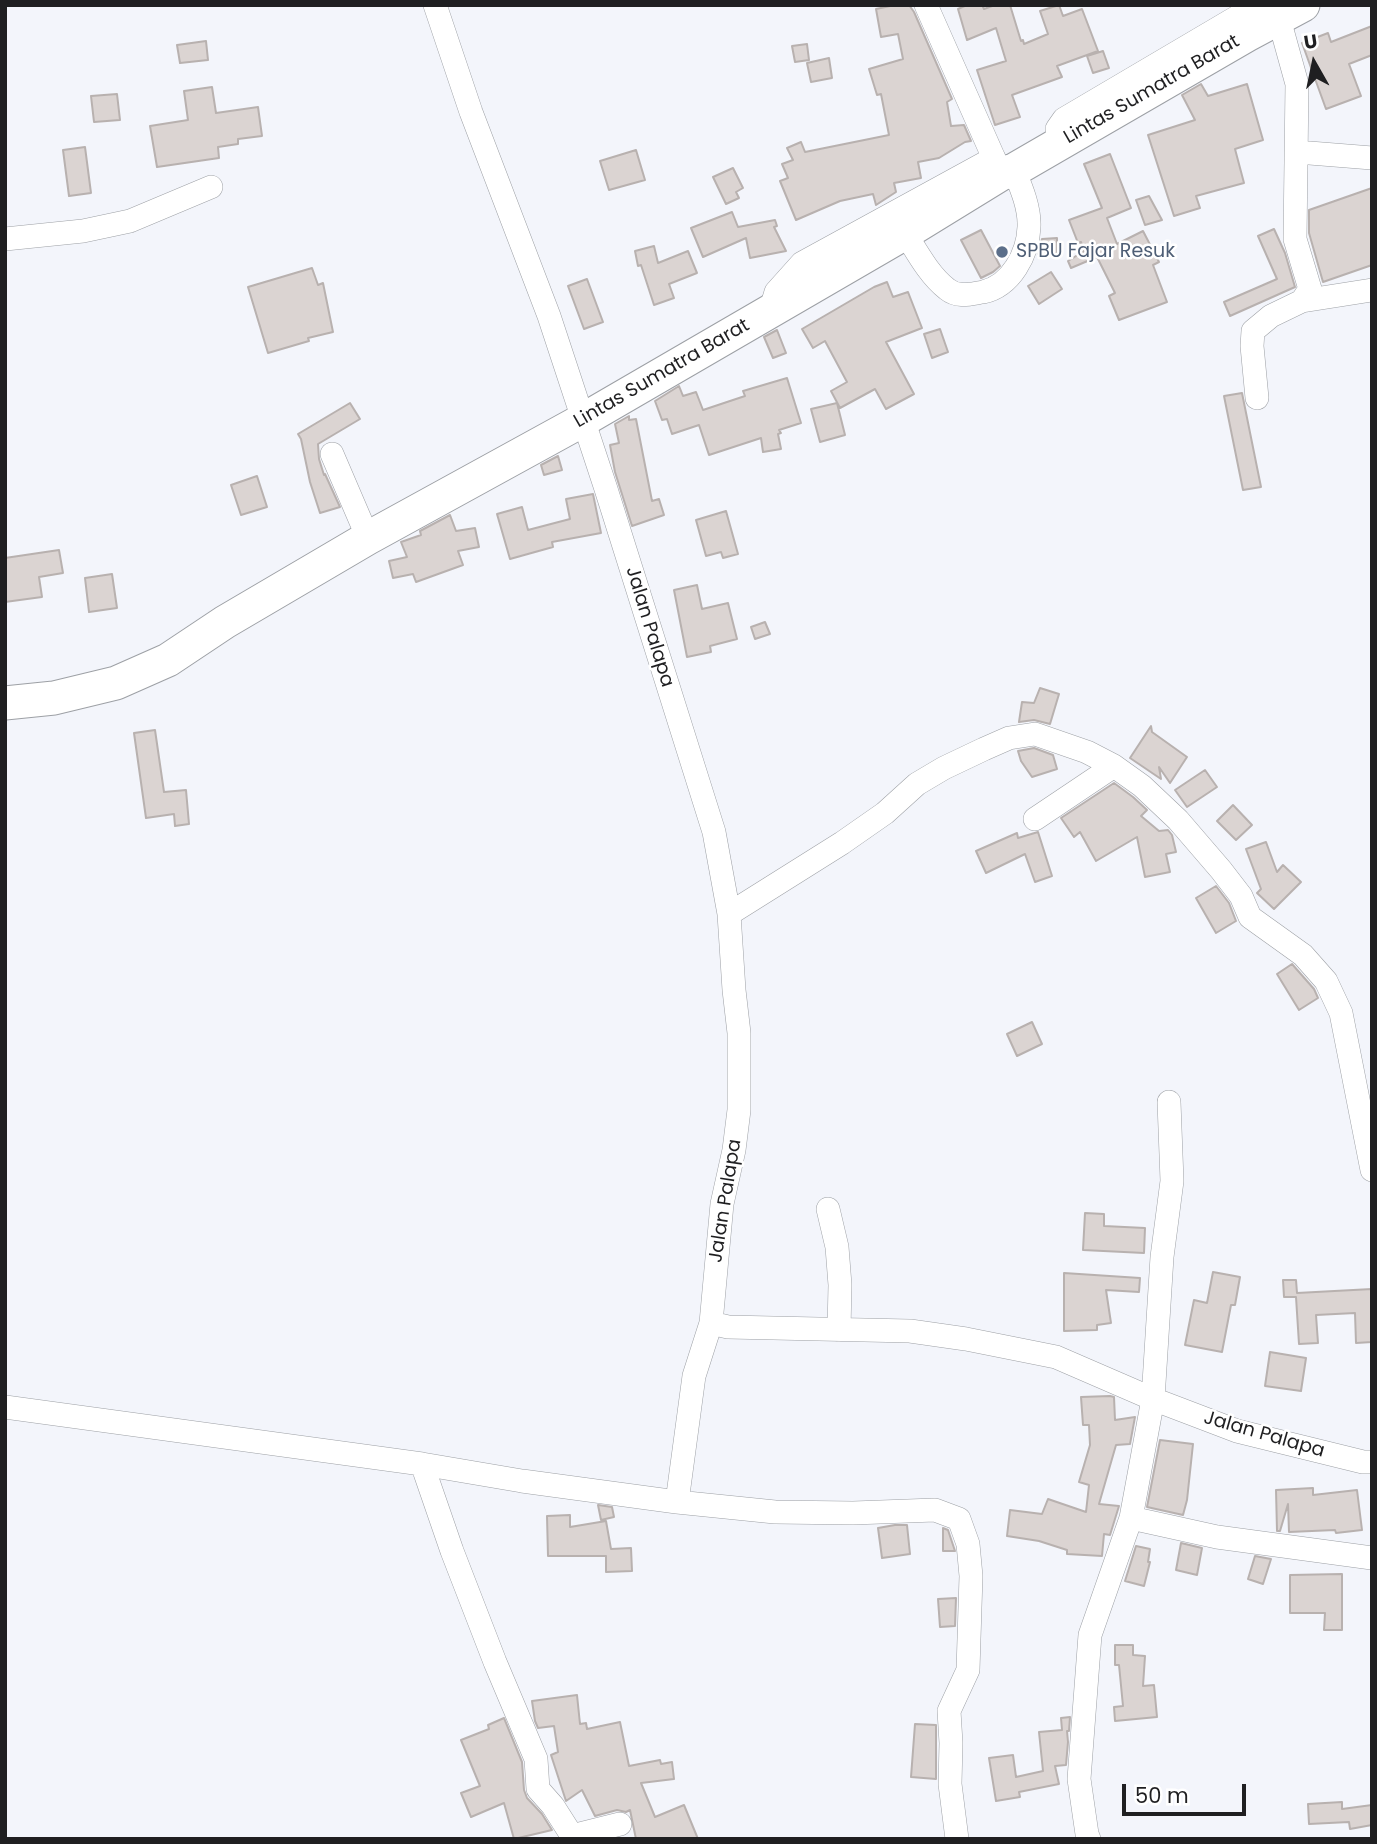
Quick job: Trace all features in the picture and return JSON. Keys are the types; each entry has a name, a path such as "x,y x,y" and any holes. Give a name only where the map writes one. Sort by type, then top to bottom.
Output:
{"highway":[{"name":"Lintas Sumatra Barat","path":"5,703 54,698 116,683 168,660 225,622 368,538 583,420 905,233 1003,167 1059,144 1266,16"}],"street":[{"name":"Jalan Palapa","path":"435,5 471,112 549,316 714,832 729,914 739,1033 739,1110 734,1150 722,1204 710,1322 728,1327 910,1331 1056,1357 1153,1399 1237,1431 1372,1462"},
{"path":"905,233 931,273 948,290 964,296 989,290 1013,274 1024,253 1029,226 1023,195 1003,167 926,5"},
{"path":"1266,16 1297,84 1295,239 1310,289 1302,301"},
{"path":"1297,152 1372,158"},
{"path":"770,312 776,292 802,263 1003,167"},
{"path":"5,239 83,232 130,221 211,187"},
{"path":"1257,398 1252,331 1271,316 1302,301 1372,290"},
{"path":"332,454 368,538"},
{"path":"729,914 874,821 917,784 944,768 1009,738 1035,734 1087,752 1114,765 1142,786 1178,820 1241,896 1250,917 1303,956 1326,981 1341,1013 1367,1115 1372,1170"},
{"path":"1035,819 1114,765"},
{"path":"1089,1839 1079,1780 1090,1635 1131,1518 1153,1399 1162,1257 1172,1181 1169,1102"},
{"path":"828,1209 837,1247 839,1329"},
{"path":"677,1502 694,1376 710,1322"},
{"path":"5,1407 677,1502 775,1512 935,1510 959,1519 968,1544 971,1576 968,1670 949,1711 950,1784 957,1839"},
{"path":"422,1464 452,1551 536,1759 537,1790 553,1805 573,1837 620,1824"},
{"path":"1131,1518 1217,1537 1372,1558"}],"building":[{"path":"909,5 914,12 952,99 947,102 951,126 964,125 971,141 939,158 918,162 921,178 894,183 896,192 876,205 873,194 840,201 796,220 780,181 788,178 782,164 793,160 787,148 801,142 805,152 889,135 881,94 877,95 869,69 903,59 898,34 881,37 876,9"},
{"path":"967,5 982,5 984,9 995,5 1010,5 1024,44 1048,34 1040,11 1059,5 1063,16 1082,9 1098,51 1057,66 1062,77 1012,95 1020,117 995,125 977,70 1006,61 996,28 967,40 958,9"},
{"path":"1372,26 1372,55 1349,64 1361,96 1326,109 1302,43 1328,33 1331,42"},
{"path":"206,41 208,60 180,63 177,45"},
{"path":"807,44 809,60 795,62 792,46"},
{"path":"1103,51 1109,68 1093,73 1087,56"},
{"path":"829,58 832,78 811,82 807,63"},
{"path":"1201,84 1208,96 1247,84 1263,140 1235,149 1244,183 1196,196 1200,208 1174,216 1148,135 1195,120 1182,95"},
{"path":"212,87 216,113 258,107 262,136 238,139 238,144 218,147 219,158 157,167 150,126 188,120 184,91"},
{"path":"117,94 120,120 94,122 91,96"},
{"path":"85,147 91,193 69,196 63,150"},
{"path":"636,150 645,180 609,190 600,161"},
{"path":"1110,154 1131,208 1107,218 1117,244 1143,231 1159,262 1153,265 1167,302 1119,320 1109,296 1115,293 1097,257 1071,268 1068,261 1084,251 1069,220 1102,208 1084,164"},
{"path":"733,168 743,188 736,192 739,198 726,204 713,177"},
{"path":"1372,188 1372,265 1323,282 1309,233 1309,210"},
{"path":"1149,196 1162,220 1145,225 1136,200"},
{"path":"732,212 738,227 775,220 777,226 774,227 786,251 750,258 746,238 703,257 691,228"},
{"path":"1274,229 1285,253 1295,287 1230,316 1224,302 1277,279 1258,236"},
{"path":"981,230 1000,266 981,278 961,240"},
{"path":"1057,238 1057,253 1038,254 1042,239"},
{"path":"654,246 658,263 688,251 697,273 669,284 674,298 654,305 641,265 638,266 635,251"},
{"path":"312,268 318,285 323,283 333,332 268,353 248,287"},
{"path":"1051,272 1062,289 1039,304 1028,286"},
{"path":"587,279 603,322 584,329 568,286"},
{"path":"887,282 893,297 908,292 922,328 886,342 914,394 886,409 875,389 840,408 831,391 847,382 825,341 813,348 802,329"},
{"path":"940,329 948,352 932,358 924,334"},
{"path":"777,330 786,353 773,358 764,337"},
{"path":"787,378 801,423 779,430 781,449 763,452 761,438 709,455 699,425 672,434 667,419 662,420 655,401 679,386 683,396 696,392 703,410 745,396 743,391"},
{"path":"1242,393 1261,487 1243,490 1224,396"},
{"path":"350,403 360,419 318,444 324,475 340,507 320,513 298,434"},
{"path":"837,403 845,435 820,442 811,409"},
{"path":"629,416 629,420 636,419 652,501 659,499 664,515 632,526 615,472 610,445 619,443 615,424"},
{"path":"558,456 562,470 544,475 541,465"},
{"path":"257,476 267,507 241,515 231,485"},
{"path":"593,494 601,533 552,542 553,547 510,559 497,514 522,507 528,530 570,519 566,499"},
{"path":"726,511 738,554 723,558 721,552 706,556 696,520"},
{"path":"450,515 456,531 475,528 479,547 458,551 463,565 416,582 413,574 393,578 389,561 407,557 401,542 421,535 420,531"},
{"path":"59,550 63,573 39,577 42,597 5,602 5,558"},
{"path":"112,574 117,608 89,612 85,578"},
{"path":"697,585 702,609 728,603 737,639 710,646 711,652 687,657 674,590"},
{"path":"765,622 770,634 755,639 751,627"},
{"path":"1040,688 1059,694 1050,724 1034,720 1019,722 1022,702 1034,703"},
{"path":"1151,726 1152,732 1187,757 1170,783 1159,767 1161,779 1130,758"},
{"path":"155,730 164,792 186,790 189,824 175,826 174,814 146,818 134,733"},
{"path":"1034,748 1053,755 1057,769 1032,777 1018,751"},
{"path":"1205,770 1217,787 1187,807 1175,790"},
{"path":"1114,783 1147,810 1141,816 1159,831 1168,830 1172,835 1176,852 1166,854 1170,872 1145,877 1137,837 1096,861 1080,832 1074,837 1061,818"},
{"path":"1233,805 1252,825 1236,840 1217,821"},
{"path":"1038,832 1052,876 1035,882 1025,854 986,873 976,851 1017,833 1018,838"},
{"path":"1266,842 1277,872 1283,865 1301,882 1274,909 1257,893 1261,889 1246,849"},
{"path":"1216,886 1229,903 1236,921 1216,933 1196,898"},
{"path":"1292,964 1314,989 1318,998 1299,1010 1277,974"},
{"path":"1032,1022 1042,1044 1017,1056 1007,1034"},
{"path":"1085,1213 1104,1214 1104,1226 1145,1228 1144,1253 1083,1250"},
{"path":"1213,1272 1240,1277 1235,1305 1231,1305 1222,1352 1185,1345 1194,1300 1207,1303"},
{"path":"1064,1273 1140,1278 1139,1292 1106,1290 1111,1323 1097,1325 1097,1330 1064,1331"},
{"path":"1283,1280 1296,1280 1297,1293 1372,1289 1372,1342 1356,1343 1355,1313 1316,1315 1318,1343 1299,1344 1296,1297 1284,1297"},
{"path":"1270,1352 1306,1358 1301,1391 1265,1386"},
{"path":"1081,1397 1114,1397 1115,1420 1135,1417 1130,1444 1116,1445 1099,1504 1119,1506 1110,1535 1104,1534 1102,1556 1067,1554 1067,1550 1039,1541 1007,1536 1010,1510 1042,1514 1048,1499 1086,1512 1089,1485 1079,1482 1090,1445 1089,1425 1083,1425"},
{"path":"1160,1440 1193,1444 1183,1515 1147,1507"},
{"path":"1313,1488 1313,1495 1357,1490 1362,1530 1336,1533 1335,1530 1289,1532 1288,1504 1280,1531 1277,1531 1276,1490"},
{"path":"598,1505 612,1507 614,1517 601,1520"},
{"path":"570,1515 570,1527 606,1521 611,1549 631,1548 632,1571 606,1572 606,1556 548,1556 547,1516"},
{"path":"907,1525 910,1554 882,1558 878,1528"},
{"path":"943,1528 948,1530 955,1551 943,1551"},
{"path":"1181,1543 1202,1548 1197,1575 1176,1570"},
{"path":"1136,1546 1150,1549 1144,1586 1125,1581"},
{"path":"1255,1556 1271,1559 1263,1584 1248,1579"},
{"path":"1342,1574 1342,1630 1324,1630 1325,1613 1290,1613 1290,1575"},
{"path":"956,1598 955,1626 940,1627 938,1599"},
{"path":"1115,1645 1133,1645 1133,1655 1145,1656 1143,1686 1154,1685 1157,1717 1115,1721 1114,1707 1123,1706 1119,1665 1115,1665"},
{"path":"577,1695 580,1724 586,1723 587,1729 620,1722 629,1766 660,1760 661,1764 672,1762 674,1779 641,1783 655,1817 684,1805 698,1839 636,1839 630,1810 617,1810 595,1816 582,1790 566,1801 551,1755 558,1752 554,1726 538,1728 532,1701"},
{"path":"1070,1717 1066,1765 1055,1766 1059,1784 1019,1792 1020,1797 996,1801 989,1758 1013,1755 1016,1777 1043,1771 1039,1732 1062,1730 1061,1718"},
{"path":"504,1718 522,1762 527,1798 552,1830 514,1839 504,1803 471,1817 461,1793 480,1786 461,1740 489,1729 488,1725"},
{"path":"915,1724 936,1725 936,1779 911,1777"},
{"path":"1342,1802 1342,1809 1372,1805 1372,1825 1350,1829 1349,1822 1309,1824 1308,1804"}],"place":[{"name":"SPBU Fajar Resuk","path":"1002,252"}]}
